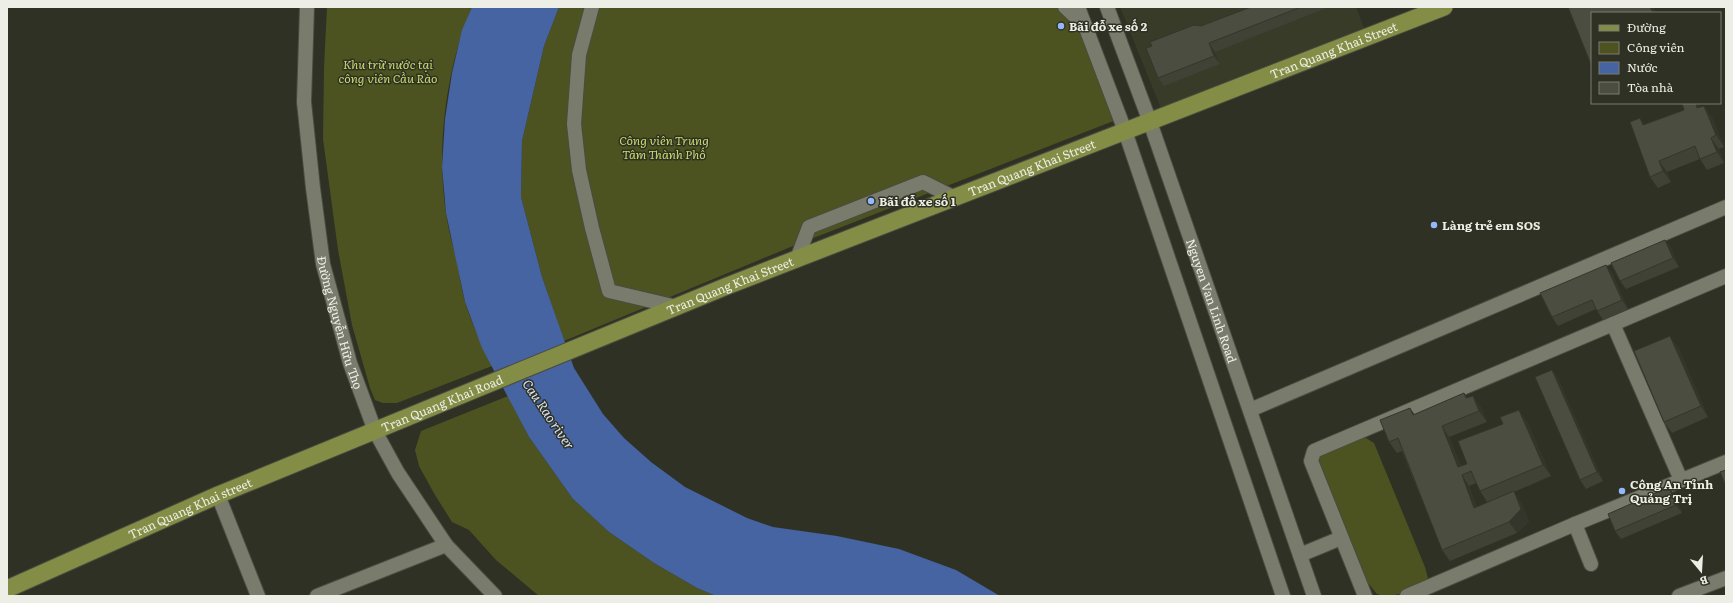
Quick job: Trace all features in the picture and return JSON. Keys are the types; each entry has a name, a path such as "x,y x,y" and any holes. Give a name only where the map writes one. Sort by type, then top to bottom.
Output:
{"main road":[{"name":"Tran Quang Khai Street","path":"619,331 797,259 1444,7"},
{"name":"Tran Quang Khai Road","path":"375,431 619,331"},
{"name":"Tran Quang Khai street","path":"7,589 218,495 375,431"}],"street":[{"name":"Đường Nguyễn Hữu Thọ","path":"307,7 304,102 323,264 350,363 375,431 398,473 446,545 495,596"},
{"path":"592,7 579,55 574,124 579,170 592,228 609,290 677,307"},
{"path":"1065,7 1084,25"},
{"path":"1078,7 1125,131 1283,596"},
{"name":"Nguyen Van Linh Road","path":"1107,7 1150,122 1314,596"},
{"path":"797,259 809,227 923,182 955,198"},
{"path":"1250,410 1726,207"},
{"path":"1365,596 1311,461 1314,451 1726,276"},
{"path":"1613,324 1681,480"},
{"path":"1406,596 1574,524 1726,462"},
{"path":"218,495 258,596"},
{"path":"1574,524 1592,564"},
{"path":"1300,555 1341,538"},
{"path":"317,596 446,545"},
{"path":"1679,596 1726,578"}],"shaded area":[{"path":"1120,7 1356,7 1365,30 1162,111"}],"green space":[{"name":"Khu trữ nước tại công viên Cầu Rào","path":"327,7 472,7 463,31 450,82 443,135 443,188 448,224 465,302 477,335 492,366 397,403 383,403 375,400 370,388 352,325 338,250 323,139"},
{"name":"Công viên Trung Tâm Thành Phố","path":"559,7 1076,7 1116,120 793,246 564,341 542,277 521,197 522,141 544,46"},
{"path":"508,396 529,437 573,499 609,532 654,563 697,588 716,596 539,596 496,560 469,530 452,522 419,466 415,450 421,431"},
{"path":"1366,438 1374,443 1425,567 1428,578 1411,589 1390,596 1377,594 1368,583 1321,474 1318,462 1322,452 1355,439"}],"water":[{"name":"Cau Rao river","path":"472,7 559,7 544,46 522,141 521,197 542,277 574,368 603,414 624,438 651,462 685,487 747,518 773,527 837,536 899,549 956,570 1000,596 716,596 697,588 654,563 609,532 573,499 529,437 482,348 465,302 446,213 442,167 445,119 452,73 462,30"}],"building":[{"path":"1251,7 1301,7 1209,43 1214,56 1158,78 1146,48 1152,46 1150,42 1194,25 1201,26"},
{"path":"1568,7 1650,7 1652,12 1591,12 1591,64"},
{"path":"1682,104 1696,104 1697,108 1704,106 1716,135 1711,138 1717,152 1700,159 1695,146 1659,161 1663,171 1650,177 1630,122 1640,118 1643,125 1684,110"},
{"path":"1665,240 1673,258 1620,281 1611,263"},
{"path":"1606,265 1622,300 1597,311 1592,300 1552,317 1540,293"},
{"path":"1670,336 1701,406 1664,422 1634,351"},
{"path":"1552,370 1597,472 1580,480 1535,377"},
{"path":"1464,393 1466,398 1473,396 1479,411 1442,426 1458,467 1467,464 1458,441 1503,424 1500,417 1519,410 1543,465 1480,491 1471,471 1462,475 1474,508 1514,491 1521,509 1509,522 1442,550 1398,438 1389,442 1380,420 1410,408 1413,415"},
{"path":"1726,470 1726,486 1720,472"},
{"path":"1669,487 1676,505 1615,531 1608,514"}],"place":[{"name":"Bãi đỗ xe số 2","path":"1061,26"},
{"name":"Bãi đỗ xe số 1","path":"871,201"},
{"name":"Làng trẻ em SOS","path":"1434,225"},
{"name":"Công An Tỉnh Quảng Trị","path":"1622,491"}]}
